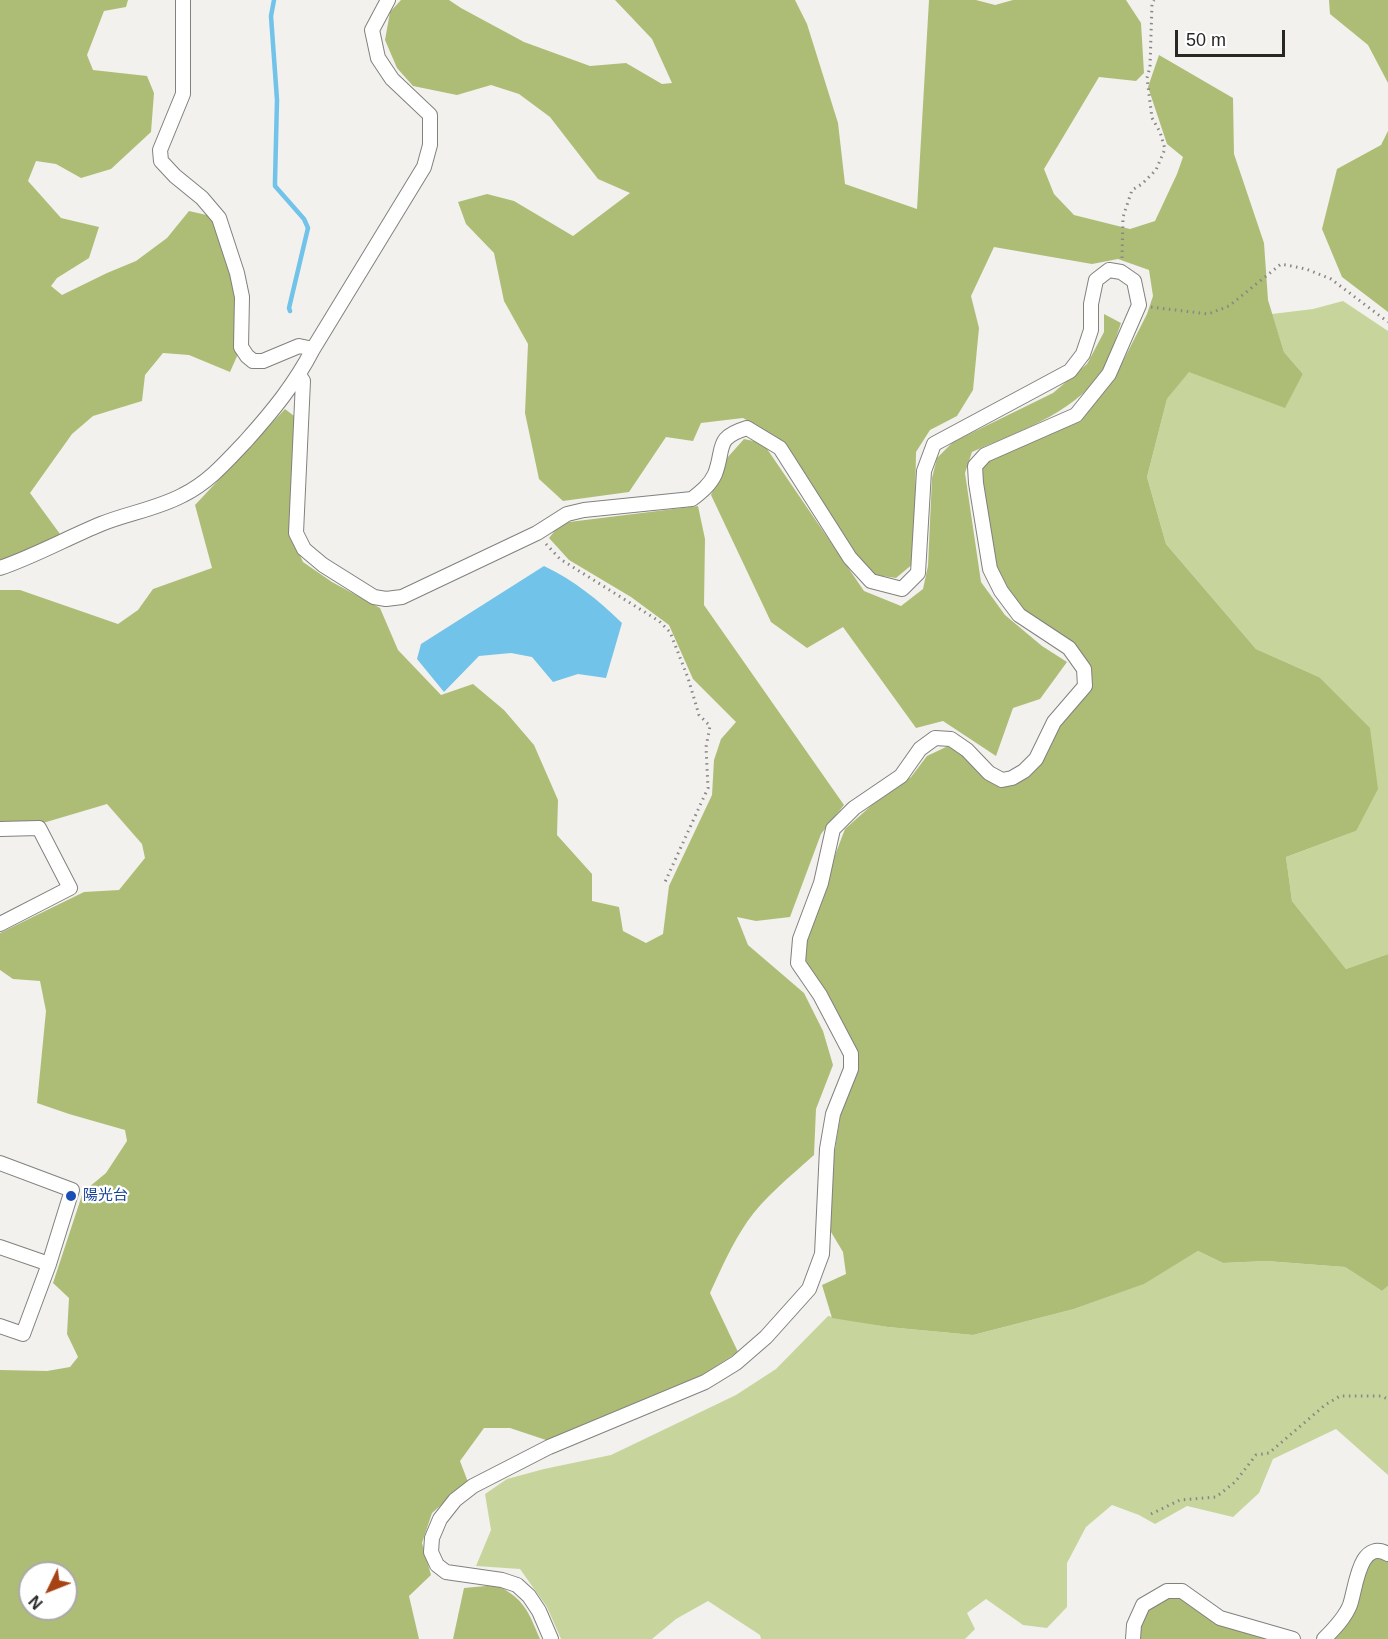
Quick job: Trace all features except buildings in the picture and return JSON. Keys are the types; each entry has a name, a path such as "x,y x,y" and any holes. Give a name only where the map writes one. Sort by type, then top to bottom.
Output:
{"street":[{"path":"183,0 183,94 160,150 162,161 175,176 202,198 219,218 237,273 242,297 242,347 247,356 253,361 263,361 299,346 313,349"},
{"path":"0,568 107,522 153,509 209,480 275,410 299,375 424,167 430,145 430,115 392,79 378,58 372,30 388,0"},
{"path":"299,375 303,381 296,533 304,549 323,565 374,597 387,599 402,597 537,533 567,514 584,510 692,499 714,476 723,441 732,433 747,428 780,448 850,558 871,581 902,589 918,573 924,471 934,444 1070,371 1083,354 1091,330 1091,304 1096,280 1109,270 1121,272 1134,281 1139,305 1109,374 1076,416 985,454 975,466 990,569 1000,591 1018,615 1070,648 1084,669 1085,686 1054,722 1036,759 1024,771 1012,778 1002,780 989,773 967,750 951,739 935,738 920,749 901,776 854,808 833,829 821,883 800,939 798,963 820,995 852,1054 851,1069 833,1114 827,1149 822,1254 809,1289 766,1337 736,1363 705,1382 549,1447 473,1486 455,1500 440,1519 432,1538 431,1552 437,1565 446,1572 502,1580 517,1585 529,1596 539,1611 551,1639"},
{"path":"0,829 39,828 70,888 0,924"},
{"path":"0,1163 72,1190 49,1264 23,1334 0,1326"},
{"path":"0,1247 49,1264"},
{"path":"1324,1639 1349,1607 1365,1558 1373,1551 1388,1554"},
{"path":"1133,1639 1134,1625 1143,1605 1167,1591 1182,1591 1220,1618 1293,1639"}],"path":[{"path":"1121,272 1123,217 1132,190 1156,170 1165,150 1160,132 1152,118 1147,78 1150,67 1152,3 1154,0"},
{"path":"1139,305 1189,314 1208,314 1229,306 1281,264 1306,269 1331,279 1388,322"},
{"path":"537,533 560,560 659,621 670,632 688,678 699,715 710,726 706,747 708,788 665,882"},
{"path":"1151,1514 1180,1500 1216,1497 1235,1482 1256,1455 1269,1453 1325,1404 1340,1396 1381,1396 1388,1399"}],"green space":[{"path":"0,0 128,0 126,7 104,11 87,55 93,70 147,76 154,93 151,132 111,169 81,178 56,164 36,161 28,181 61,218 99,227 89,258 57,278 51,286 62,295 136,261 167,238 189,211 211,216 233,272 238,354 230,372 189,355 163,353 145,375 142,401 93,416 72,434 30,493 60,534 0,561"},
{"path":"401,0 449,0 524,42 590,66 626,63 662,84 672,83 652,39 615,0 795,0 807,24 838,123 845,184 917,209 929,0 976,0 995,5 1013,0 1126,0 1141,23 1144,73 1136,81 1099,77 1044,169 1054,194 1074,215 1130,229 1155,221 1183,157 1167,144 1148,87 1159,55 1233,98 1234,154 1264,243 1268,300 1284,352 1303,374 1285,408 1189,372 1167,399 1147,477 1166,544 1256,649 1319,677 1370,728 1378,789 1356,831 1286,857 1292,901 1346,969 1388,954 1388,1286 1382,1291 1345,1267 1266,1261 1223,1263 1198,1251 1144,1284 1074,1309 973,1335 888,1327 832,1318 822,1285 846,1274 843,1252 831,1232 831,1174 841,1112 856,1055 807,967 804,946 808,926 845,829 873,804 911,777 927,756 948,746 962,755 985,778 1001,787 1014,784 1029,777 1042,763 1060,726 1092,689 1091,667 1074,643 1023,610 1006,588 996,567 982,483 982,468 989,460 1081,421 1115,377 1147,314 1153,296 1149,270 1118,259 1092,264 994,247 971,296 979,328 973,390 957,416 930,430 916,452 914,563 896,578 875,575 858,562 779,439 743,418 701,423 693,441 666,437 629,492 563,501 539,479 525,413 528,344 504,301 494,253 466,224 458,202 487,194 514,201 573,236 630,193 598,179 550,117 519,94 491,85 457,95 413,86 397,68 385,40 390,12"},
{"path":"1329,0 1388,0 1388,83 1368,45 1330,14"},
{"path":"1388,131 1388,312 1342,277 1322,229 1337,169 1381,145"},
{"path":"1343,301 1388,331 1388,954 1346,969 1292,901 1286,857 1356,831 1319,677 1256,649 1166,544 1147,477 1167,399 1189,371 1285,407 1303,374 1284,352 1272,314 1313,309"},
{"path":"1104,314 1121,323 1106,363 1088,389 1074,401 1042,421 972,452 965,473 981,582 1005,615 1042,646 1067,662 1040,699 1013,708 996,756 943,721 916,728 843,627 807,648 771,622 711,495 727,458 744,439 763,443 864,591 901,606 923,589 928,566 932,478 937,458 953,442 1053,393 1087,364 1104,332"},
{"path":"285,409 298,419 290,533 303,562 332,582 380,608 398,650 441,695 473,684 504,710 534,745 558,800 557,835 592,874 592,901 619,907 623,931 646,943 663,934 669,886 712,795 714,760 721,739 736,722 693,679 669,625 631,597 569,560 549,538 561,523 698,506 705,539 704,605 844,805 821,834 790,917 756,921 737,917 748,945 804,993 823,1031 833,1065 816,1109 814,1155 754,1213 732,1248 710,1293 738,1352 704,1374 546,1440 510,1428 484,1428 460,1461 468,1482 432,1513 422,1543 431,1575 409,1596 419,1639 0,1639 0,1370 47,1371 70,1367 78,1357 67,1334 69,1298 53,1283 83,1192 106,1173 127,1141 125,1130 37,1103 46,1011 40,981 13,979 0,970 0,933 84,892 119,890 145,858 142,844 107,804 43,823 0,825 0,590 20,590 118,624 138,610 153,589 212,568 195,505"},
{"path":"1198,1251 1223,1263 1266,1261 1345,1267 1382,1291 1388,1286 1388,1475 1336,1429 1273,1459 1259,1493 1233,1517 1187,1506 1155,1524 1112,1505 1086,1527 1067,1563 1067,1607 1047,1628 1023,1625 986,1599 967,1613 975,1629 965,1639 761,1639 760,1635 708,1601 676,1619 652,1639 561,1639 547,1607 520,1569 476,1566 491,1530 485,1494 507,1479 611,1455 736,1395 776,1369 828,1316 888,1327 973,1335 1074,1309 1143,1284"},
{"path":"1374,1554 1388,1558 1388,1639 1328,1639 1361,1575"},
{"path":"497,1585 520,1601 540,1639 453,1639 464,1588"},
{"path":"1181,1594 1281,1639 1136,1639 1149,1606 1160,1599"}],"water":[{"path":"544,566 585,591 622,623 606,678 578,674 553,682 532,657 511,653 479,656 444,692 417,659 421,644"}],"waterway":[{"path":"274,0 271,16 277,100 275,186 304,219 308,228 290,311"}],"place":[{"name":"陽光台","path":"71,1196"}]}
